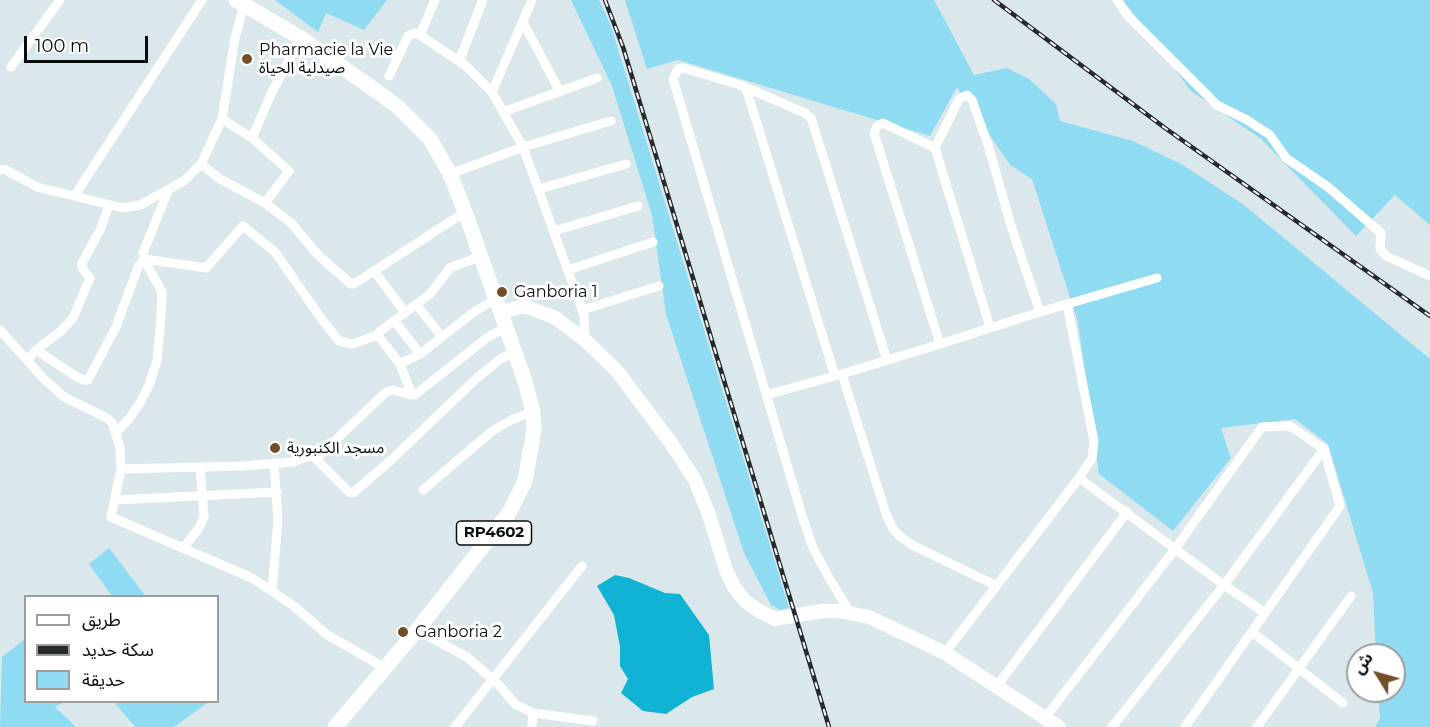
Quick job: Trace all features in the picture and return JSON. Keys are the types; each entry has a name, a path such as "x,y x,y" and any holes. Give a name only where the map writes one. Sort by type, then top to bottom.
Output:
{"main road":[{"name":"RP4602","path":"240,3 301,38 369,86 406,114 430,139 450,174 465,212 507,327 533,412 534,430 525,481 515,502 500,525 417,630 335,727"},
{"path":"499,305 531,308 563,322 585,340 630,387 695,480 726,570 734,587 745,601 775,619 839,610 869,617 945,653 1059,727"}],"street":[{"path":"11,67 60,0"},
{"path":"75,195 202,0"},
{"path":"420,35 435,0"},
{"path":"459,61 483,0"},
{"path":"492,92 532,0"},
{"path":"1117,0 1128,16 1217,105 1270,135 1286,158 1328,188 1381,233 1380,249 1386,256 1430,276"},
{"path":"0,170 4,169 37,187 109,205 131,207 168,191 184,181 201,164 222,119 240,3"},
{"path":"523,22 560,92"},
{"path":"389,76 408,36 415,33 466,66 492,92 523,147 539,189 582,310 585,340"},
{"path":"252,138 272,92 301,38"},
{"path":"850,612 813,548 673,79 678,69 683,68 746,88 805,113 811,118 887,360"},
{"path":"503,112 597,78"},
{"path":"746,88 838,375 893,529 914,546 995,585"},
{"path":"990,327 935,148 959,99 964,95 969,96 988,145 1012,229 1040,312"},
{"path":"222,119 252,138 289,171 265,203"},
{"path":"450,174 523,147 611,121"},
{"path":"935,148 883,123 877,126 874,133 940,344"},
{"path":"201,164 220,179 265,203 291,223 319,256 354,284 465,212"},
{"path":"539,189 626,164"},
{"path":"116,432 140,403 149,385 156,361 162,292 144,259 145,245 168,191"},
{"path":"27,360 73,318 90,278 82,268 82,263 100,230 109,205"},
{"path":"554,231 638,206"},
{"path":"144,259 206,268 240,228 245,226 276,252 322,321 339,341 352,344 378,335 405,311 430,294 450,268 481,256"},
{"path":"568,270 653,242"},
{"path":"36,350 77,377 88,380 116,327 138,267 144,259"},
{"path":"374,271 405,311"},
{"path":"766,395 1157,278"},
{"path":"582,310 659,286"},
{"path":"416,304 442,337"},
{"path":"945,653 1092,458 1094,441 1067,304"},
{"path":"400,364 420,354 474,312 499,305"},
{"path":"394,320 420,354"},
{"path":"121,469 293,462 306,456 314,457 323,453 388,390 416,394 488,337 507,327"},
{"path":"0,330 64,397 107,418 116,432 120,447 121,469 111,513 112,518 252,578 294,606 326,634 385,668"},
{"path":"378,335 400,364 412,395"},
{"path":"314,457 350,493 353,493 477,378 515,351"},
{"path":"423,490 491,432 511,420 533,412"},
{"path":"1045,718 1175,549 1262,427 1290,426 1323,449 1340,506 1185,727"},
{"path":"1112,727 1224,585 1323,449"},
{"path":"272,590 277,542 277,492 274,463"},
{"path":"184,547 199,528 204,517 200,467"},
{"path":"1079,478 1265,613"},
{"path":"115,500 277,492"},
{"path":"997,686 1127,512"},
{"path":"455,727 582,566"},
{"path":"1257,727 1351,596"},
{"path":"417,630 467,657 515,704 533,713 593,721"},
{"path":"1252,632 1344,703"},
{"path":"532,727 533,713"}],"green space":[{"path":"275,0 387,0 364,30 326,13 318,32"},
{"path":"571,0 599,0 611,26 789,608 780,610 771,605 744,553 666,314 652,215 612,86"},
{"path":"625,0 934,0 974,75 1007,68 1029,79 1056,104 1060,121 1133,141 1183,165 1244,205 1430,359 1430,727 1375,727 1380,718 1379,703 1406,703 1406,643 1375,643 1373,593 1328,444 1295,419 1221,428 1231,458 1173,531 1099,474 1078,322 1032,179 1010,165 957,87 930,136 678,60 647,69"},
{"path":"1123,0 1430,0 1430,225 1395,195 1356,236 1261,139 1191,91"},
{"path":"109,548 144,595 111,595 89,564"},
{"path":"24,640 24,703 62,703 55,707 76,727 0,727 2,657"},
{"path":"115,703 208,703 174,727 135,727"}],"shaded area":[{"path":"615,575 629,578 665,593 680,594 709,635 714,689 692,697 666,714 643,711 621,693 628,679 620,666 620,647 614,615 597,586"}],"railway":[{"path":"605,0 623,47 829,727"},
{"path":"994,0 1165,128 1430,316"}],"place":[{"name":"Pharmacie la Vie صيدلية الحياة","path":"247,59"},
{"name":"Ganboria 1","path":"502,292"},
{"name":"مسجد الكنبورية","path":"275,448"},
{"name":"Ganboria 2","path":"403,632"}]}
